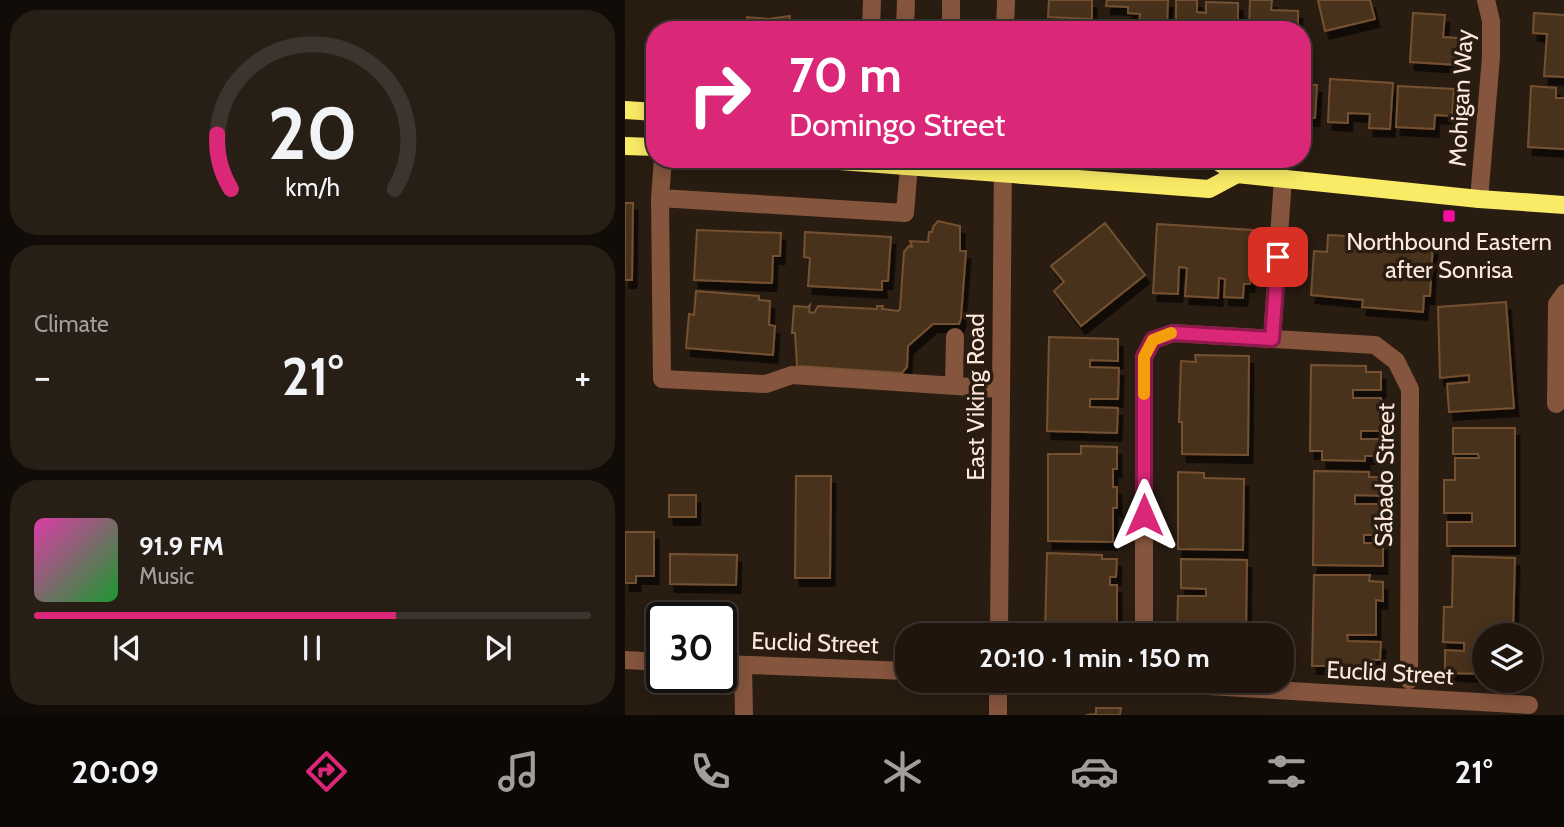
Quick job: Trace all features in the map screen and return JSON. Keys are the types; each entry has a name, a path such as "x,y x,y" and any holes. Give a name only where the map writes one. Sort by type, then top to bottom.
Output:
{"main road":[{"path":"625,110 646,111"},
{"path":"625,146 646,147"},
{"path":"1011,168 1209,189 1237,174"},
{"path":"1228,168 1237,174 1564,205"}],"street":[{"path":"871,21 872,0"},
{"path":"905,21 906,0"},
{"path":"951,0 951,21"},
{"path":"1005,21 1006,0"},
{"name":"Mohigan Way","path":"1479,199 1491,57 1491,21 1486,0"},
{"path":"662,168 660,198 662,379 766,384 792,376 1000,389"},
{"path":"660,198 905,213 909,168"},
{"name":"East Viking Road","path":"999,623 1002,168"},
{"path":"1272,339 1283,178"},
{"path":"1556,404 1557,304 1564,293"},
{"name":"Sábado Street","path":"1144,623 1144,357 1153,340 1173,333 1375,345 1396,361 1410,389 1409,680"},
{"path":"954,386 955,337"},
{"path":"625,660 646,661"},
{"name":"Euclid Street","path":"737,665 895,671"},
{"path":"743,665 744,715"},
{"name":"Euclid Street","path":"1294,691 1529,705"},
{"path":"998,693 998,715"}],"building":[{"path":"1049,0 1092,0 1092,19 1048,17"},
{"path":"1107,0 1168,0 1167,21 1139,21 1140,14 1128,13 1128,7 1106,6"},
{"path":"1176,0 1197,0 1197,12 1206,13 1206,2 1238,3 1238,21 1176,21"},
{"path":"1250,0 1272,0 1271,10 1298,11 1298,21 1249,21"},
{"path":"1318,0 1370,0 1375,19 1325,31"},
{"path":"1413,13 1445,15 1443,37 1459,38 1457,65 1410,62"},
{"path":"1534,13 1565,15 1565,77 1544,76 1547,34 1533,33"},
{"path":"790,16 790,21 748,21 747,17 768,19"},
{"path":"1330,79 1393,83 1390,129 1369,128 1370,114 1348,113 1348,123 1328,122"},
{"path":"1311,85 1317,85 1315,118 1311,118"},
{"path":"1398,86 1454,89 1452,116 1435,115 1434,129 1396,127"},
{"path":"1531,86 1556,88 1556,98 1565,98 1565,149 1528,147"},
{"path":"625,203 633,203 632,280 625,280"},
{"path":"938,221 960,226 960,251 966,251 959,324 933,324 908,346 907,367 902,373 797,366 795,333 792,333 794,306 810,305 809,312 814,313 818,306 877,309 877,306 883,306 882,309 898,311 904,252 909,246 912,247 910,241 928,242 929,232 932,232"},
{"path":"1105,223 1145,275 1081,326 1054,291 1064,282 1051,266"},
{"path":"1157,224 1253,230 1250,284 1244,284 1243,298 1224,297 1225,279 1219,278 1218,298 1185,296 1187,268 1179,267 1178,294 1153,293"},
{"path":"697,230 781,233 780,256 773,256 772,283 694,280"},
{"path":"805,232 891,237 888,281 882,281 882,290 808,286 810,258 804,257"},
{"path":"1328,235 1433,241 1430,296 1424,296 1423,312 1362,307 1363,300 1311,295 1314,251 1327,252"},
{"path":"696,291 759,296 759,300 770,301 769,325 775,326 773,355 686,348 689,314 694,315"},
{"path":"1506,302 1514,408 1449,412 1447,384 1469,382 1469,375 1440,378 1438,307"},
{"path":"1049,337 1118,339 1118,361 1090,360 1090,367 1119,368 1118,399 1090,399 1090,407 1118,408 1117,433 1047,431"},
{"path":"1195,355 1249,356 1248,455 1182,454 1182,422 1179,422 1181,361 1196,362"},
{"path":"1311,365 1366,366 1366,372 1381,372 1381,390 1353,390 1353,398 1381,398 1381,431 1361,431 1361,439 1380,439 1380,456 1365,456 1365,461 1322,460 1322,451 1310,451"},
{"path":"1453,428 1515,428 1515,546 1447,546 1447,522 1472,522 1472,513 1444,513 1444,480 1455,480 1455,458 1479,458 1478,454 1453,454"},
{"path":"1081,446 1117,447 1117,469 1113,469 1113,487 1117,487 1117,508 1113,508 1113,542 1048,541 1048,454 1081,454"},
{"path":"1314,471 1369,472 1369,477 1384,477 1384,496 1355,495 1355,504 1384,504 1384,535 1364,535 1364,543 1383,543 1383,566 1313,565"},
{"path":"1178,472 1204,473 1204,478 1244,479 1243,550 1178,549"},
{"path":"796,476 831,476 830,578 795,578"},
{"path":"669,495 696,495 696,517 669,517"},
{"path":"625,532 654,532 654,576 636,576 636,583 625,583"},
{"path":"1047,553 1102,555 1102,559 1117,559 1116,577 1110,577 1110,585 1117,585 1117,623 1045,623"},
{"path":"670,554 737,555 736,585 670,584"},
{"path":"1453,556 1515,558 1513,623 1472,623 1472,674 1445,673 1445,650 1464,651 1464,643 1443,642 1444,607 1452,607"},
{"path":"1181,559 1247,560 1246,623 1177,623 1178,596 1206,596 1206,589 1181,588"},
{"path":"1314,575 1370,575 1369,581 1383,582 1383,601 1376,600 1376,635 1347,635 1348,641 1381,642 1380,660 1368,660 1368,666 1312,666"},
{"path":"1096,708 1121,708 1120,715 1086,715 1096,714"}],"slow traffic":[{"path":"1144,394 1144,357 1153,340 1171,333"}],"place":[{"name":"Northbound Eastern after Sonrisa","path":"1449,216"}],"route":[{"path":"1144,515 1144,357 1153,340 1173,333 1272,339 1278,257"}]}
